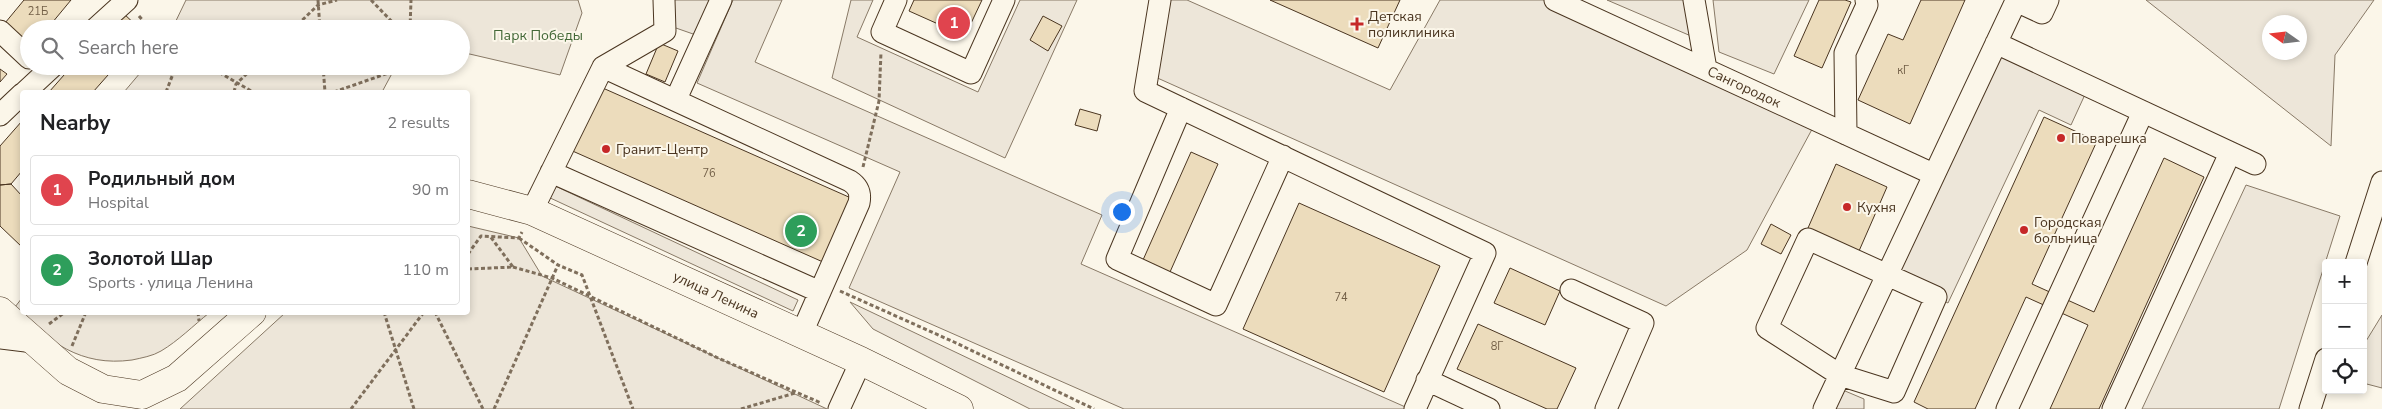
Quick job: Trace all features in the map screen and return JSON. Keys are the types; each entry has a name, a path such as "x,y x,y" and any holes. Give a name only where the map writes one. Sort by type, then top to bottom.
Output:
{"main road":[{"name":"улица Ленина","path":"470,195 532,211 861,361 960,409"},
{"path":"0,311 40,335 68,371 103,389 143,402 177,378 249,315"}],"street":[{"path":"105,20 126,0"},
{"path":"532,211 603,67 665,31 664,0"},
{"path":"676,100 721,0"},
{"path":"896,0 882,32 971,73 1004,0"},
{"path":"1160,0 1145,92 1485,253 1415,409"},
{"name":"Сангородок","path":"1555,0 1934,174"},
{"path":"1694,0 1706,69"},
{"path":"1846,134 1845,53 1867,5 1866,0"},
{"path":"1824,409 2016,1 2042,13 2048,0"},
{"path":"0,31 20,50"},
{"path":"1996,42 2255,164"},
{"path":"603,67 850,181 858,188 859,203 801,335"},
{"path":"27,90 40,75"},
{"path":"0,115 20,97"},
{"path":"1181,108 1117,259 1216,305 1283,156"},
{"path":"2007,409 2143,112"},
{"path":"2113,409 2230,153"},
{"path":"551,172 822,288"},
{"path":"2357,259 2382,182"},
{"path":"1808,239 1886,275 1936,297 1894,392 1840,374 1767,328 1808,239"},
{"path":"1571,290 1643,323 1606,409"},
{"path":"0,338 40,335"},
{"path":"833,407 861,361"},
{"path":"2310,409 2322,372"},
{"path":"1427,380 1489,409"}],"path":[{"path":"318,0 319,20"},
{"path":"302,20 318,5 337,0"},
{"path":"371,0 390,20"},
{"path":"410,20 411,0"},
{"path":"858,188 879,101 882,32"},
{"path":"167,90 173,75"},
{"path":"222,75 249,90"},
{"path":"235,90 236,84 245,75"},
{"path":"324,75 325,90"},
{"path":"340,90 383,75"},
{"path":"519,238 532,211"},
{"path":"470,251 481,236 519,238 558,265 582,275 633,409"},
{"path":"490,236 513,267"},
{"path":"494,409 558,265"},
{"path":"470,269 513,267 552,278 590,298 833,407"},
{"path":"822,288 954,342 1094,409"},
{"path":"40,335 62,315"},
{"path":"70,352 85,315"},
{"path":"198,315 199,321"},
{"path":"385,315 414,409"},
{"path":"351,409 422,315"},
{"path":"436,315 483,409"},
{"path":"741,409 797,392"}],"green space":[{"name":"Парк Победы","path":"186,0 578,0 582,13 560,75 470,54 470,20 176,20"},
{"path":"673,0 711,0 696,35 673,27"},
{"path":"733,0 782,0 755,62 1102,215 1081,264 1410,409 1124,409 849,288 900,172 697,83"},
{"path":"851,0 873,0 857,37 978,92 1020,0 1077,0 1005,158 832,78"},
{"path":"1166,0 1187,0 1390,90 1440,0 1551,0 1817,120 1747,250 1666,306 1153,76"},
{"path":"1607,0 1690,0 1691,36"},
{"path":"1713,0 1809,0 1774,74 1719,52"},
{"path":"2146,0 2374,0 2335,55 2331,146"},
{"path":"1998,46 2088,88 2071,125 2039,110 1948,303 1890,275"},
{"path":"138,75 391,75 383,90 126,90"},
{"path":"551,184 798,300 793,311 546,196"},
{"path":"2246,185 2340,216 2326,259 2322,259 2322,273 2279,409 2142,409"},
{"path":"470,226 519,238 542,276 827,409 180,409 283,315 470,315"},
{"path":"20,301 20,312 15,307"},
{"path":"850,302 1075,409 1030,409 873,329"},
{"path":"22,315 207,315 174,343 158,353 132,360 114,361 97,360 81,356 53,341"},
{"path":"2382,315 2382,388 2367,384 2367,339"},
{"path":"1838,388 1864,399 1864,409 1828,409"}],"building":[{"path":"24,0 71,0 54,20 20,20 20,36 5,23"},
{"path":"914,0 982,0 965,36 909,11"},
{"name":"Детская поликлиника","path":"1270,0 1400,0 1378,48"},
{"path":"1819,0 1845,0 1851,2 1822,68 1794,56"},
{"path":"1921,0 1965,0 1910,124 1858,100 1888,34 1903,40"},
{"path":"122,12 130,20 114,20"},
{"path":"1043,16 1062,26 1048,51 1030,40"},
{"path":"659,43 678,51 665,82 646,74"},
{"path":"0,69 7,74 0,82"},
{"path":"64,75 108,75 95,90 51,90"},
{"path":"596,85 851,198 823,262 568,149"},
{"path":"1080,109 1101,115 1097,131 1075,125"},
{"name":"Городская больница","path":"2044,117 2097,141 2032,284 2094,312 2164,158 2204,177 2099,409 2050,409 2088,325 2026,297 1975,409 1928,409 1914,402"},
{"path":"20,123 20,173 11,184 0,185 0,146"},
{"path":"1191,152 1218,164 1166,281 1139,269"},
{"name":"Кухня","path":"1836,164 1887,187 1859,251 1808,228"},
{"path":"11,184 20,194 20,245 0,226 0,185"},
{"path":"1299,203 1440,266 1384,392 1243,329"},
{"path":"1771,224 1791,235 1781,254 1761,244"},
{"path":"1510,268 1560,291 1545,325 1494,303"},
{"path":"1478,324 1576,368 1557,409 1547,409 1457,369"}],"place":[{"name":"Родильный дом","path":"954,23"},
{"name":"Детская поликлиника","path":"1357,24"},
{"name":"Поварешка","path":"2061,138"},
{"name":"Гранит-Центр","path":"606,149"},
{"name":"Кухня","path":"1847,207"},
{"name":"Городская больница","path":"2024,230"},
{"name":"Золотой Шар","path":"801,231"}]}
